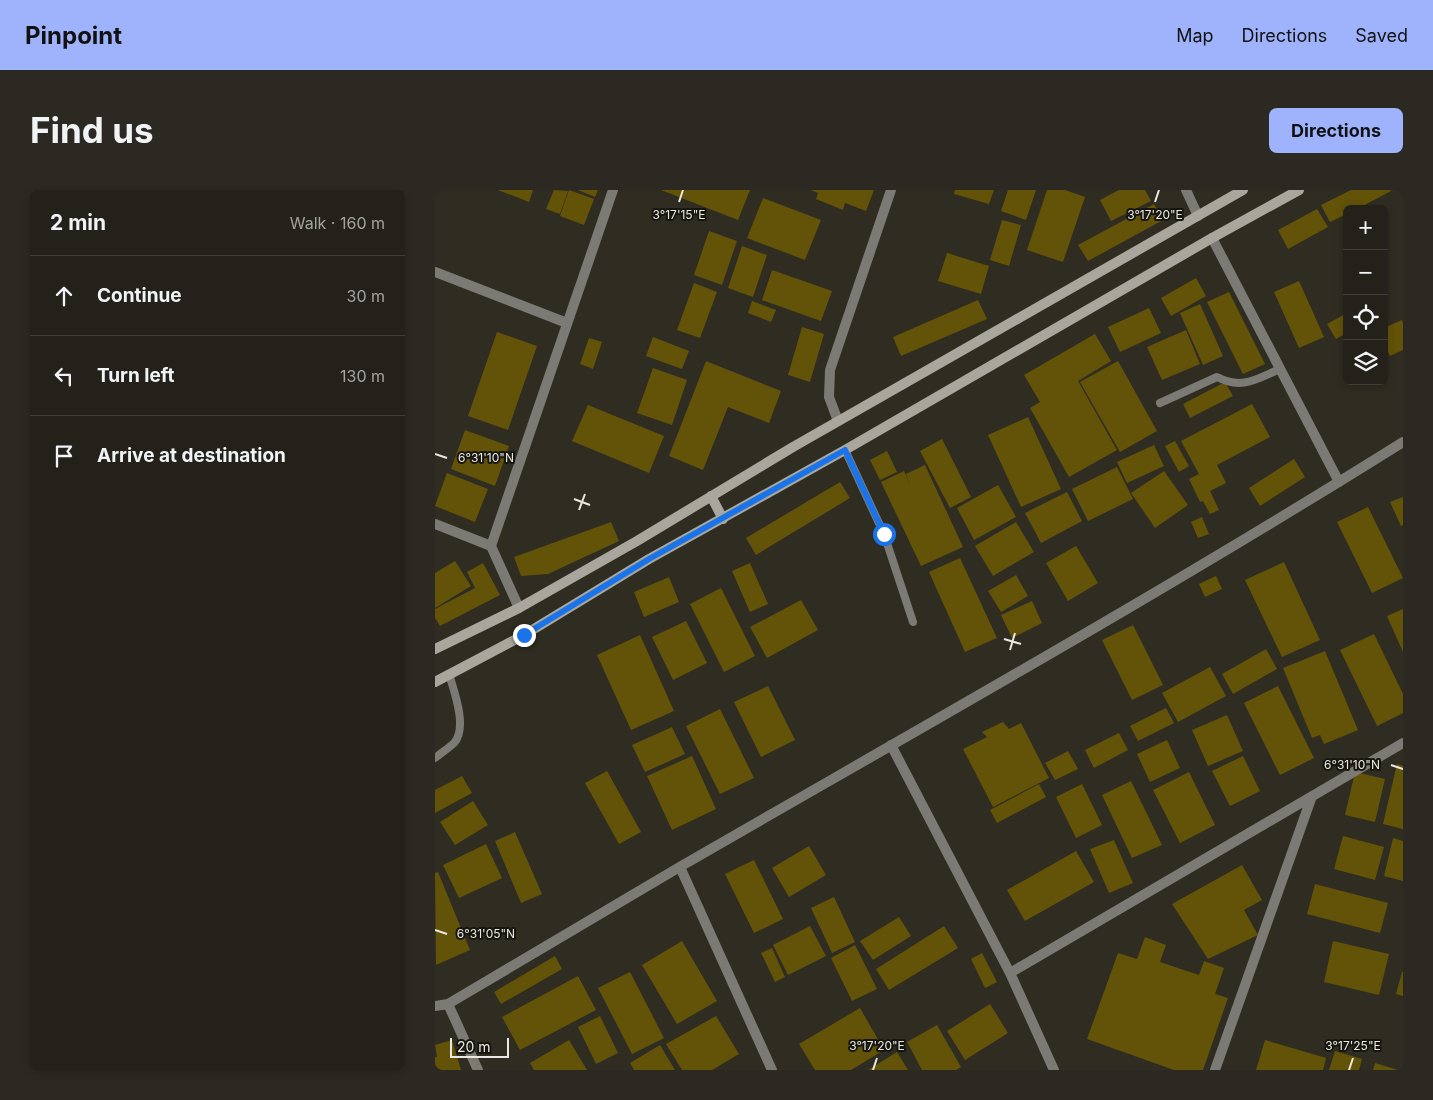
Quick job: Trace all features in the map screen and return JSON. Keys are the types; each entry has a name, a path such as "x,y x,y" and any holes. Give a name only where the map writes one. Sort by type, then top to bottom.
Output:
{"main road":[{"path":"435,649 519,608 838,421 1243,190"},
{"path":"435,682 524,635 649,559 845,450 1212,238 1299,190"},
{"path":"711,496 723,519"}],"street":[{"path":"519,608 491,546 613,190"},
{"path":"838,421 829,397 830,370 891,190"},
{"path":"1186,190 1197,216"},
{"path":"1212,238 1339,482"},
{"path":"435,272 567,323"},
{"path":"435,1006 448,1004 680,867 972,700 1260,530 1403,442"},
{"path":"435,524 491,546"},
{"path":"1011,973 1403,743"},
{"path":"891,745 1011,973 1054,1070"},
{"path":"1215,1070 1312,796"},
{"path":"680,867 772,1070"},
{"path":"448,1004 478,1070"}],"lane":[{"path":"1160,403 1217,377 1229,383 1245,383 1280,369"},
{"path":"845,450 884,534 913,622"},
{"path":"435,758 456,742 461,723 458,702 449,674"}],"building":[{"path":"498,190 533,190 529,202"},
{"path":"554,190 568,191 560,214 546,209"},
{"path":"569,190 594,199 584,225 560,216"},
{"path":"578,190 598,190 595,197"},
{"path":"661,190 750,190 738,220"},
{"path":"811,190 874,190 866,211 845,203 843,210 816,199 818,193"},
{"path":"955,190 994,190 989,204 954,194"},
{"path":"1008,190 1036,190 1026,220 1001,211"},
{"path":"1047,190 1065,190 1085,197 1063,262 1027,250"},
{"path":"1119,190 1145,190 1151,201 1111,221 1100,200"},
{"path":"1351,190 1391,191 1365,205 1343,205 1343,216 1330,222 1321,205"},
{"path":"763,198 821,220 805,260 747,238"},
{"path":"1154,204 1163,220 1088,261 1078,245"},
{"path":"1317,209 1328,227 1288,249 1278,230"},
{"path":"1002,220 1021,225 1009,266 990,260"},
{"path":"709,231 737,241 722,285 694,275"},
{"path":"742,246 767,255 753,297 728,288"},
{"path":"947,253 989,266 981,294 938,281"},
{"path":"772,270 832,291 821,321 762,300"},
{"path":"1196,278 1206,296 1171,316 1161,298"},
{"path":"1299,281 1324,337 1299,348 1274,292"},
{"path":"694,283 717,292 700,338 677,330"},
{"path":"1229,292 1265,364 1243,374 1207,302"},
{"path":"978,300 987,319 901,356 893,337"},
{"path":"752,301 776,310 771,322 748,313"},
{"path":"1200,304 1223,356 1203,365 1180,313"},
{"path":"1149,308 1161,333 1120,352 1108,327"},
{"path":"1343,315 1343,335 1336,339 1327,324"},
{"path":"1402,320 1403,323 1403,350 1390,356 1388,352 1388,326"},
{"path":"802,327 824,334 810,382 788,375"},
{"path":"1186,330 1200,364 1162,380 1147,347"},
{"path":"497,332 537,346 508,430 468,416"},
{"path":"1095,334 1111,361 1078,381 1117,450 1069,477 1030,408 1040,402 1024,375"},
{"path":"653,337 689,351 682,369 646,356"},
{"path":"589,338 602,342 593,369 580,364"},
{"path":"706,361 781,391 769,423 728,407 703,470 669,456"},
{"path":"1118,361 1157,431 1120,452 1080,382"},
{"path":"653,368 687,380 672,425 637,413"},
{"path":"1225,382 1233,396 1190,418 1183,404"},
{"path":"1252,404 1270,437 1217,465 1226,483 1210,491 1219,510 1210,514 1203,501 1200,502 1189,479 1199,474 1181,441"},
{"path":"588,405 664,436 649,473 572,441"},
{"path":"1028,417 1061,489 1021,507 988,435"},
{"path":"465,430 509,446 495,486 451,469"},
{"path":"942,439 971,497 950,508 920,451"},
{"path":"1175,441 1189,466 1179,472 1165,446"},
{"path":"1154,445 1164,466 1127,483 1117,462"},
{"path":"887,451 897,472 880,480 870,460"},
{"path":"1294,459 1305,477 1260,506 1249,488"},
{"path":"925,465 963,547 921,566 881,482 904,471 910,484 906,474"},
{"path":"1117,467 1133,499 1088,521 1072,489"},
{"path":"1164,471 1188,505 1155,528 1131,493"},
{"path":"447,473 488,489 475,522 435,506"},
{"path":"840,482 850,498 756,555 746,538"},
{"path":"998,485 1016,517 974,540 957,508"},
{"path":"1067,492 1082,521 1041,543 1025,513"},
{"path":"1403,497 1403,525 1401,526 1390,502"},
{"path":"1368,507 1403,578 1372,593 1337,522"},
{"path":"1202,517 1209,534 1198,538 1191,522"},
{"path":"611,522 619,541 548,574 521,576 514,557"},
{"path":"1016,522 1034,552 993,576 975,546"},
{"path":"1076,546 1098,583 1068,601 1046,563"},
{"path":"960,558 997,638 965,652 929,572"},
{"path":"455,561 471,586 435,608 435,573"},
{"path":"1284,562 1320,640 1282,657 1245,580"},
{"path":"483,563 500,595 440,626 435,618 435,609 475,588 467,572"},
{"path":"750,563 768,604 750,612 732,571"},
{"path":"1016,575 1028,596 1001,612 988,591"},
{"path":"1216,576 1222,589 1205,597 1199,584"},
{"path":"669,577 679,602 644,617 634,592"},
{"path":"721,588 755,656 724,672 690,604"},
{"path":"801,600 818,630 767,658 750,627"},
{"path":"1032,601 1042,623 1012,638 1001,615"},
{"path":"1403,609 1403,652 1387,616"},
{"path":"686,621 707,663 673,680 652,637"},
{"path":"1133,625 1163,685 1132,700 1102,640"},
{"path":"1374,634 1403,694 1403,713 1377,726 1340,650"},
{"path":"640,635 674,711 631,730 597,655"},
{"path":"1266,649 1277,669 1233,694 1222,674"},
{"path":"1325,651 1358,730 1324,744 1320,735 1312,738 1283,668"},
{"path":"1210,667 1226,696 1178,722 1162,693"},
{"path":"768,686 795,740 761,757 734,702"},
{"path":"1278,686 1314,758 1280,775 1244,703"},
{"path":"1166,708 1174,723 1138,741 1130,726"},
{"path":"720,709 754,778 720,794 686,726"},
{"path":"1227,715 1243,751 1208,766 1192,730"},
{"path":"1003,722 1009,729 1021,723 1049,778 993,807 963,749 987,737 982,732"},
{"path":"672,727 685,754 645,772 632,745"},
{"path":"1119,733 1128,750 1094,768 1085,750"},
{"path":"1167,740 1180,768 1150,782 1137,754"},
{"path":"1068,751 1078,769 1055,780 1045,763"},
{"path":"692,756 716,809 672,830 647,776"},
{"path":"1243,756 1260,791 1230,806 1212,771"},
{"path":"1397,764 1403,766 1403,829 1383,824"},
{"path":"607,771 641,832 619,844 585,783"},
{"path":"1189,772 1215,825 1180,843 1153,790"},
{"path":"1355,772 1385,779 1375,822 1345,815"},
{"path":"462,776 472,793 435,813 435,790"},
{"path":"1131,781 1162,845 1132,858 1102,795"},
{"path":"1039,784 1046,797 997,823 990,810"},
{"path":"1082,784 1102,825 1076,838 1056,797"},
{"path":"473,801 488,825 455,845 440,822"},
{"path":"515,832 542,894 521,903 495,841"},
{"path":"1343,836 1384,847 1375,880 1334,869"},
{"path":"1393,838 1403,841 1403,881 1384,876"},
{"path":"1114,840 1133,883 1109,893 1090,849"},
{"path":"486,844 502,878 459,898 443,865"},
{"path":"809,846 826,875 789,897 772,868"},
{"path":"1076,851 1094,882 1025,921 1007,890"},
{"path":"754,860 783,919 754,933 725,874"},
{"path":"1242,865 1262,900 1244,910 1258,935 1208,959 1172,904"},
{"path":"438,872 470,950 436,965 435,873"},
{"path":"1315,884 1388,903 1380,933 1307,914"},
{"path":"834,897 855,942 832,953 811,908"},
{"path":"899,917 911,936 873,960 860,941"},
{"path":"810,926 826,956 788,975 773,945"},
{"path":"944,926 958,948 889,990 876,969"},
{"path":"1145,937 1166,945 1160,962 1199,975 1204,961 1224,968 1215,994 1228,998 1203,1070 1174,1070 1087,1039 1118,953 1137,959"},
{"path":"682,941 717,1001 677,1024 642,965"},
{"path":"1333,941 1389,954 1379,995 1324,982"},
{"path":"855,945 877,989 852,1001 831,958"},
{"path":"772,948 785,977 775,982 761,953"},
{"path":"982,953 997,982 985,988 971,959"},
{"path":"555,956 562,969 501,1004 494,992"},
{"path":"630,972 664,1038 632,1054 598,988"},
{"path":"1403,972 1403,996 1396,994"},
{"path":"578,976 596,1010 520,1050 502,1017"},
{"path":"990,1004 1008,1033 965,1060 947,1031"},
{"path":"860,1008 884,1050 851,1070 815,1070 799,1044"},
{"path":"600,1016 618,1053 596,1064 578,1027"},
{"path":"716,1016 739,1054 712,1070 682,1070 666,1044"},
{"path":"937,1025 961,1067 956,1070 922,1070 907,1042"},
{"path":"452,1040 461,1070 435,1070 435,1057 437,1057 435,1045"},
{"path":"569,1040 587,1070 534,1070 530,1063"},
{"path":"1265,1040 1326,1058 1323,1070 1256,1070"},
{"path":"660,1045 675,1070 634,1070 630,1063"},
{"path":"1335,1051 1362,1059 1359,1070 1329,1070"},
{"path":"897,1052 908,1070 868,1070"},
{"path":"1375,1063 1398,1070 1373,1070"}],"route":[{"path":"524,635 649,559 845,450 884,534"}]}
